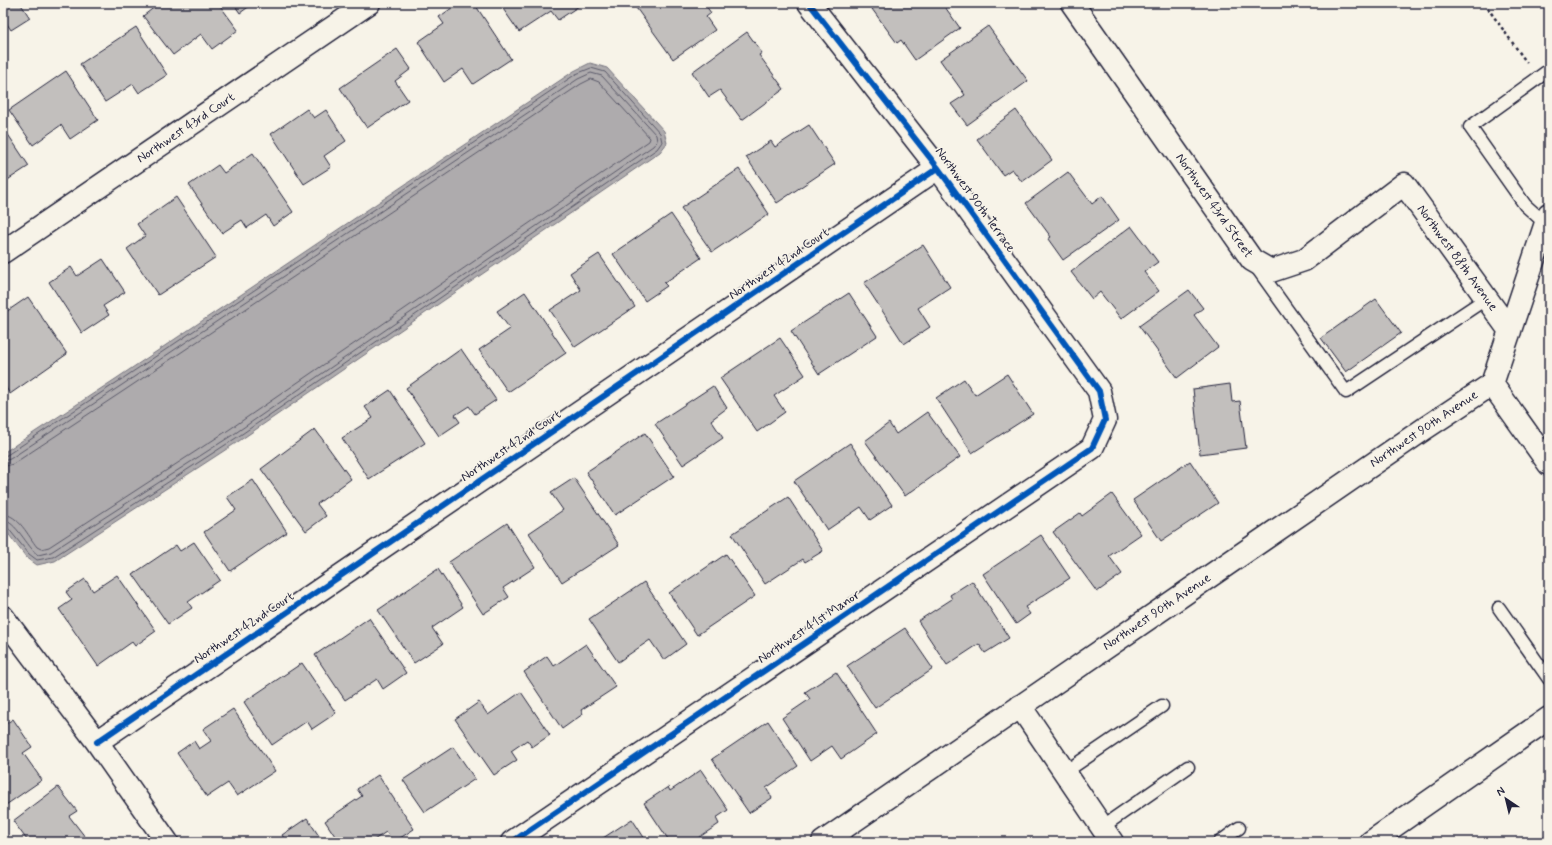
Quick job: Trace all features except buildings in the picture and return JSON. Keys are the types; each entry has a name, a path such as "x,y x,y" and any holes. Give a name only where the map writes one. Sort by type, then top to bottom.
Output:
{"street":[{"name":"Northwest 43rd Court","path":"3,252 369,3"},
{"name":"Northwest 90th Terrace","path":"809,3 938,168 1099,391 1105,420"},
{"name":"Northwest 43rd Street","path":"1072,3 1252,260 1271,271 1304,260 1404,184"},
{"name":"Northwest 42nd Court","path":"97,742 938,168"},
{"name":"Northwest 88th Avenue","path":"1404,184 1510,331"},
{"name":"Northwest 90th Avenue","path":"823,842 1492,384 1547,219"},
{"name":"Northwest 90th Avenue","path":"1492,384 1549,464"},
{"name":"Northwest 41st Manor","path":"512,842 1092,448 1105,420"},
{"path":"3,616 97,742 167,842"},
{"path":"1020,706 1107,835"},
{"path":"1371,842 1549,718"}],"lane":[{"path":"1547,219 1525,205 1470,127 1549,70"},
{"path":"1252,260 1346,392 1486,298"},
{"path":"1499,608 1549,678"},
{"path":"1065,772 1162,706"},
{"path":"1107,835 1188,767"},
{"path":"1220,842 1239,828"}],"path":[{"path":"1484,3 1538,78"}],"water":[{"path":"590,63 607,68 664,131 667,143 660,152 239,441 55,561 37,565 26,557 3,527 3,453 574,71"}],"cycle path":[{"path":"512,842 1092,448 1105,420 1099,391 938,168 809,3"},
{"path":"97,742 938,168"}]}
